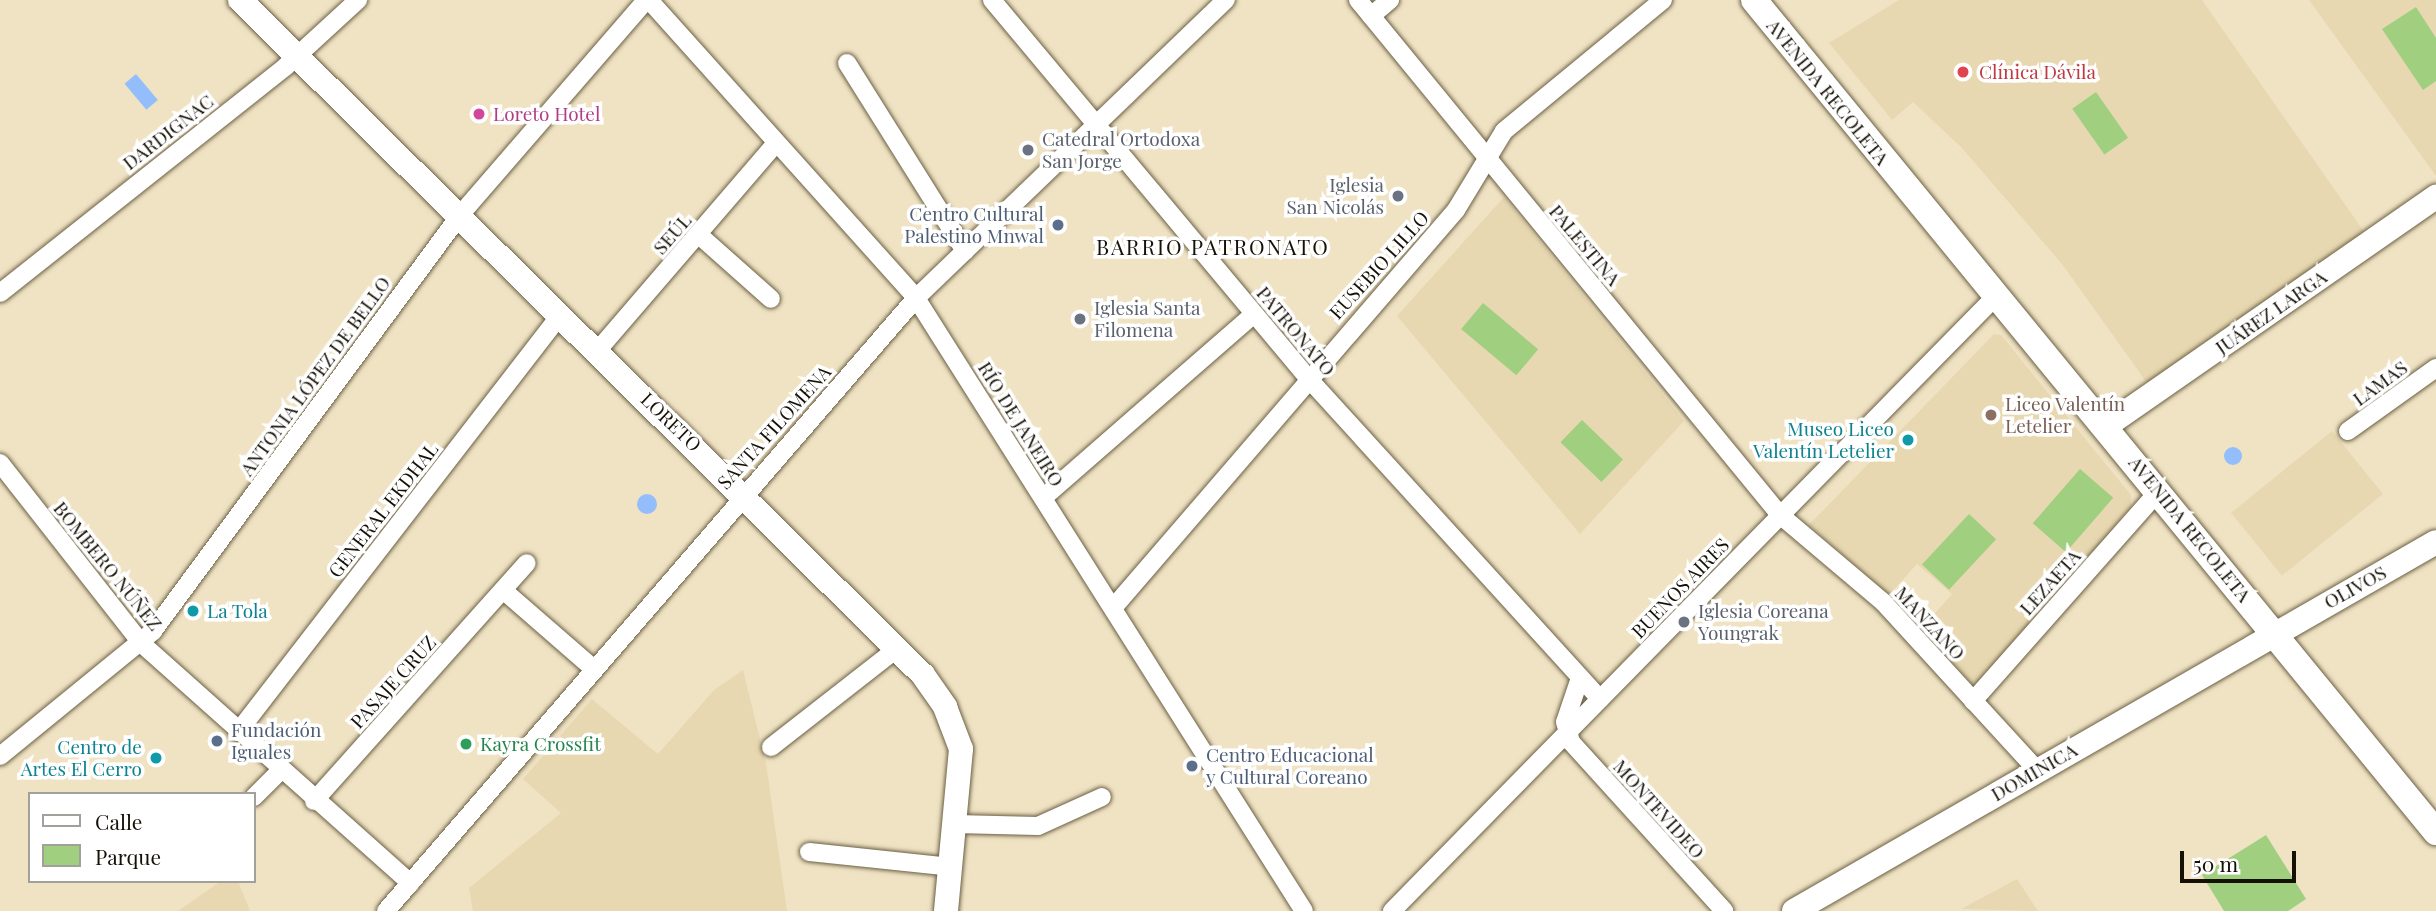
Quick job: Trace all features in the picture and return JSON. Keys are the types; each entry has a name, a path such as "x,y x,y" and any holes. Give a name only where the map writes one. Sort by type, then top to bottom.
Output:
{"main road":[{"name":"LORETO","path":"240,0 744,492 899,647 935,691 958,736 956,824 946,911"},
{"name":"AVENIDA RECOLETA","path":"1754,0 1998,294 2436,832"},
{"name":"JUÁREZ LARGA","path":"2106,426 2436,197"},
{"name":"OLIVOS","path":"2274,632 2436,542"},
{"name":"DOMINICA","path":"1794,911 2274,632"}],"street":[{"name":"DARDIGNAC","path":"0,293 297,56 358,0"},
{"name":"RÍO DE JANEIRO","path":"647,0 916,298 1304,911"},
{"name":"ANTONIA LÓPEZ DE BELLO","path":"0,756 141,643 460,215 647,0"},
{"name":"PATRONATO","path":"992,0 1308,379 1600,699"},
{"name":"SANTA FILOMENA","path":"386,911 404,896 744,492 916,298 1226,0"},
{"name":"PALESTINA","path":"1358,0 1780,515"},
{"path":"1371,16 1390,0"},
{"name":"EUSEBIO LILLO","path":"1113,608 1456,210 1486,158 1532,104 1663,0"},
{"path":"847,63 965,251"},
{"name":"SEÚL","path":"597,350 776,144"},
{"path":"699,235 771,299"},
{"name":"BUENOS AIRES","path":"1392,911 1998,294"},
{"name":"GENERAL EKDHAL","path":"238,733 561,314"},
{"path":"1043,498 1254,314"},
{"name":"LAMAS","path":"2348,431 2436,368"},
{"name":"BOMBERO NÚÑEZ","path":"0,463 141,643 314,801 404,896"},
{"name":"LEZAETA","path":"1973,701 2159,491"},
{"name":"MANZANO","path":"1780,515 1883,602 2038,770"},
{"name":"PASAJE CRUZ","path":"314,801 527,563"},
{"path":"503,590 594,669"},
{"path":"771,747 899,647"},
{"path":"1566,733 1580,678"},
{"name":"MONTEVIDEO","path":"1566,733 1724,911"},
{"path":"256,795 281,771"},
{"path":"956,824 1038,826 1102,797"},
{"path":"809,852 951,867"}],"shaded area":[{"path":"1899,0 2202,0 2365,233 2150,387 2062,264 1961,147 1913,102 1892,120 1829,43"},
{"path":"2309,0 2436,0 2436,176"},
{"path":"1504,197 1684,421 1580,534 1397,316"},
{"name":"Liceo Valentín Letelier","path":"1994,334 2001,335 2131,495 2131,508 1980,681 1971,683 1923,627 1952,594 1917,564 1889,595 1809,525"},
{"path":"2332,431 2383,494 2282,576 2231,513"},
{"path":"743,670 766,763 787,911 473,911 469,888 561,813 523,779 592,699 658,754 714,690"},
{"path":"2017,879 2038,911 1961,909"},
{"path":"218,883 239,883 250,911 178,911"}],"green space":[{"path":"2416,7 2436,38 2436,81 2423,90 2382,29"},
{"path":"2096,92 2128,138 2104,155 2072,109"},
{"path":"1483,303 1538,349 1516,375 1461,329"},
{"path":"1582,420 1623,460 1601,482 1560,442"},
{"path":"2080,469 2113,498 2066,552 2033,523"},
{"path":"1969,514 1996,539 1949,590 1922,564"},
{"path":"2266,835 2306,899 2288,911 2224,911 2202,875"}],"water":[{"path":"136,74 158,100 146,110 125,84"},
{"path":"2229,447 2237,447 2242,456 2240,463 2229,465 2224,460 2224,452"},
{"path":"647,494 654,497 657,504 654,511 647,514 640,511 637,504 640,497"}],"place":[{"name":"Clínica Dávila","path":"1963,72"},
{"name":"Loreto Hotel","path":"479,114"},
{"name":"Catedral Ortodoxa San Jorge","path":"1028,150"},
{"name":"Iglesia San Nicolás","path":"1398,196"},
{"name":"Centro Cultural Palestino Mnwal","path":"1058,225"},
{"name":"Iglesia Santa Filomena","path":"1080,319"},
{"name":"Liceo Valentín Letelier","path":"1991,415"},
{"name":"Museo Liceo Valentín Letelier","path":"1908,440"},
{"name":"La Tola","path":"193,611"},
{"name":"Iglesia Coreana Youngrak","path":"1684,622"},
{"name":"Fundación Iguales","path":"217,741"},
{"name":"Kayra Crossfit","path":"466,744"},
{"name":"Centro de Artes El Cerro","path":"156,758"},
{"name":"Centro Educacional y Cultural Coreano","path":"1192,766"}],"district":[{"name":"BARRIO PATRONATO","path":"1213,246"}]}
